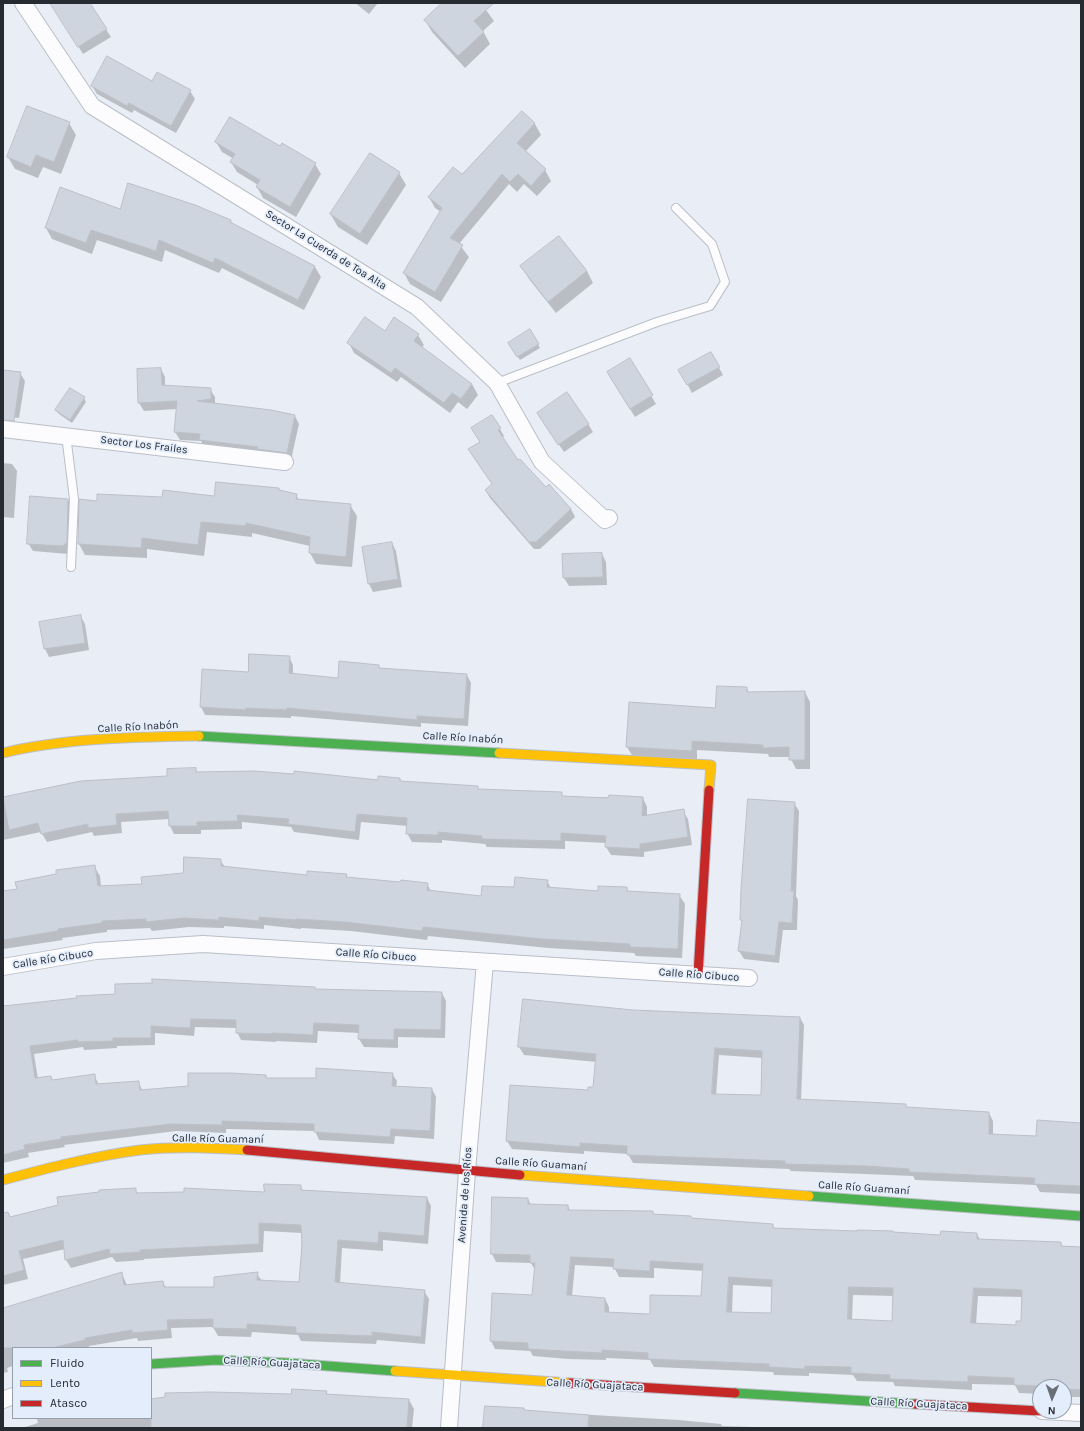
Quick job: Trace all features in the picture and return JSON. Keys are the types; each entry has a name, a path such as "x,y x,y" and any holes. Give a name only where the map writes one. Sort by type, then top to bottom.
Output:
{"street":[{"name":"Sector La Cuerda de Toa Alta","path":"23,3 92,106 417,307 497,383 542,462 605,520 609,518"},
{"name":"Sector Los Frailes","path":"3,429 66,435 285,462"},
{"name":"Calle Río Inabón","path":"3,753 25,747 158,736 214,736 711,765 698,975"},
{"name":"Calle Río Cibuco","path":"3,967 96,951 203,944 749,978"},
{"name":"Avenida de los Ríos","path":"449,1428 467,1171 485,962"},
{"name":"Calle Río Guamaní","path":"3,1180 63,1164 141,1150 204,1148 250,1150 467,1171 1081,1216"},
{"name":"Calle Río Guajataca","path":"152,1364 216,1360 288,1363 452,1376 1032,1410"}],"lane":[{"path":"497,383 657,322 710,306 725,282 720,267 712,244 676,208"},
{"path":"66,435 74,499 71,567"}],"building":[{"path":"50,3 90,3 107,29 78,47"},
{"path":"442,3 494,3 474,21 484,32 458,56 424,20"},
{"path":"107,56 152,81 157,72 191,90 171,126 129,103 127,106 91,86"},
{"path":"27,106 70,122 54,162 36,155 31,167 7,157"},
{"path":"522,111 535,123 517,143 546,169 531,186 518,174 510,182 502,174 450,238 463,245 435,292 403,273 442,208 428,197 453,167 462,174"},
{"path":"230,117 280,146 282,143 316,163 290,207 256,187 260,180 230,162 235,154 215,142"},
{"path":"370,153 400,172 360,234 330,214"},
{"path":"128,183 195,205 231,220 230,222 315,266 298,300 215,258 213,263 159,240 156,251 91,230 86,243 45,228 60,187 120,209"},
{"path":"559,236 587,271 548,302 520,266"},
{"path":"365,317 385,331 394,317 419,334 414,341 472,384 461,399 452,393 444,403 395,368 391,373 347,343"},
{"path":"530,329 539,344 517,357 508,343"},
{"path":"711,352 720,367 687,385 678,370"},
{"path":"630,358 653,395 630,409 607,372"},
{"path":"161,368 162,385 211,388 211,399 197,401 271,410 295,415 287,453 257,449 258,447 199,440 200,434 174,432 177,401 138,403 137,369"},
{"path":"3,370 21,372 14,421 3,420"},
{"path":"70,388 85,397 70,420 55,410"},
{"path":"567,392 589,424 558,445 537,413"},
{"path":"492,415 501,428 498,430 518,460 520,459 546,487 549,484 571,509 536,542 529,542 485,490 492,484 468,449 480,442 471,428"},
{"path":"216,482 279,488 279,490 297,494 296,499 351,504 346,557 309,553 310,537 246,523 246,526 201,522 198,545 142,538 141,548 78,544 79,499 97,501 97,494 162,497 163,490 214,496"},
{"path":"30,496 68,499 67,544 64,544 64,546 27,544"},
{"path":"392,542 398,579 368,584 362,547"},
{"path":"602,553 603,577 563,578 562,554"},
{"path":"81,615 85,643 44,649 39,622"},
{"path":"249,654 290,656 289,673 338,678 339,661 379,665 379,668 467,674 464,719 417,716 417,720 287,708 287,710 246,708 246,710 200,707 202,669 248,672"},
{"path":"717,686 747,687 747,692 805,691 805,760 789,760 789,747 763,748 763,745 692,741 692,751 626,747 629,702 715,708"},
{"path":"196,768 196,772 254,771 294,774 294,771 378,780 378,776 400,778 400,781 478,786 478,789 562,792 562,796 608,798 609,795 643,797 642,816 684,809 688,837 640,844 640,849 605,847 606,836 561,833 561,841 482,839 482,836 438,832 438,835 406,834 407,818 357,814 355,832 288,824 289,819 237,815 238,821 197,822 197,826 169,826 168,811 116,814 117,825 88,828 88,824 41,834 38,823 9,830 3,797 81,781 167,776 167,769"},
{"path":"748,799 795,802 791,891 794,891 792,923 779,922 775,956 738,951 742,920 740,920 741,889"},
{"path":"184,857 221,859 221,866 307,875 307,871 347,874 346,877 428,883 427,890 481,896 482,886 514,887 515,877 548,880 547,887 598,891 598,886 627,887 627,891 680,894 678,949 630,947 630,944 543,939 423,927 422,931 345,922 259,917 259,921 219,917 219,920 183,918 146,922 146,919 102,921 102,923 58,929 58,931 3,940 3,891 17,889 15,882 56,874 56,870 95,865 98,886 142,884 141,877 183,873"},
{"path":"152,979 315,987 315,989 442,992 441,1030 394,1029 394,1040 358,1039 359,1025 314,1023 313,1035 236,1033 236,1020 191,1019 190,1028 151,1026 151,1038 113,1038 113,1041 78,1042 78,1040 30,1046 35,1078 51,1076 52,1080 95,1074 96,1084 139,1081 140,1090 188,1086 188,1073 266,1075 266,1078 316,1078 316,1068 393,1073 392,1086 432,1088 430,1131 391,1129 390,1137 314,1132 314,1124 222,1121 222,1125 171,1124 61,1137 61,1139 24,1145 25,1149 3,1155 3,1006 77,998 76,996 115,994 115,984 152,983"},
{"path":"523,999 633,1010 800,1017 797,1099 906,1104 906,1107 989,1112 989,1134 1036,1136 1037,1120 1081,1123 1081,1186 1034,1184 1035,1178 909,1172 909,1169 867,1166 785,1164 785,1161 627,1155 627,1146 580,1143 580,1147 506,1141 510,1085 588,1090 588,1087 593,1087 596,1054 518,1047","holes":["715,1048 762,1051 761,1095 712,1094"]},
{"path":"264,1184 301,1185 301,1190 427,1197 424,1236 379,1232 378,1243 338,1240 335,1282 425,1290 421,1337 372,1332 372,1336 296,1333 296,1327 247,1324 247,1329 213,1328 213,1319 167,1320 168,1330 132,1333 132,1330 85,1338 85,1340 56,1347 3,1348 3,1308 122,1272 124,1285 163,1281 164,1287 214,1287 214,1277 258,1272 257,1280 299,1282 302,1245 301,1225 259,1223 259,1244 140,1250 140,1252 110,1254 109,1249 65,1260 63,1240 19,1251 24,1270 3,1276 3,1213 8,1212 10,1217 58,1205 57,1197 99,1192 99,1190 136,1188 136,1193 184,1192 184,1188 264,1192"},
{"path":"492,1197 528,1198 528,1204 568,1205 568,1210 653,1211 653,1214 773,1224 773,1228 893,1231 940,1235 941,1231 977,1233 977,1239 1061,1242 1061,1246 1081,1247 1081,1390 1072,1389 1072,1379 1032,1379 1032,1386 1014,1385 1014,1378 968,1376 968,1382 890,1379 890,1375 851,1373 851,1367 805,1366 805,1369 769,1367 769,1364 648,1359 648,1353 602,1350 602,1353 528,1349 528,1343 490,1341 492,1293 532,1295 535,1263 530,1263 530,1255 491,1254","holes":["571,1257 614,1259 613,1269 650,1271 650,1261 703,1264 701,1296 650,1295 650,1314 605,1312 605,1298 567,1295","729,1277 772,1280 771,1313 727,1312","849,1287 893,1288 892,1321 848,1319","974,1288 1022,1290 1021,1321 1016,1321 1016,1325 971,1323"]},
{"path":"292,1389 327,1391 326,1394 409,1399 407,1428 151,1428 152,1399 165,1397 165,1393 210,1392 291,1394"},
{"path":"485,1406 524,1408 524,1410 589,1415 588,1428 483,1428"}],"traffic: fast":[{"path":"199,736 499,753"},
{"path":"809,1196 1081,1216"},
{"path":"152,1364 216,1360 288,1363 395,1371"},
{"path":"735,1393 915,1404"}],"traffic: slow":[{"path":"3,753 75,741 199,736"},
{"path":"499,753 711,765 709,790"},
{"path":"3,1180 88,1159 140,1150 180,1148 247,1150"},
{"path":"520,1175 809,1196"},
{"path":"395,1371 570,1383"}],"traffic: jam":[{"path":"698,975 709,790"},
{"path":"247,1150 520,1175"},
{"path":"570,1383 735,1393"},
{"path":"915,1404 1032,1411"}]}
